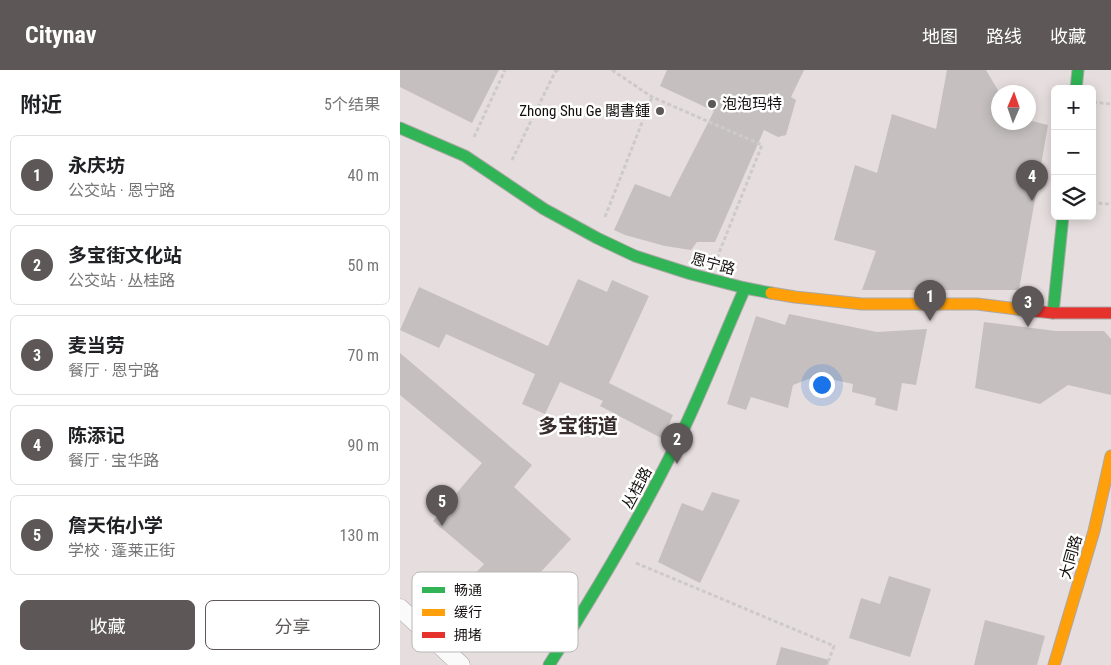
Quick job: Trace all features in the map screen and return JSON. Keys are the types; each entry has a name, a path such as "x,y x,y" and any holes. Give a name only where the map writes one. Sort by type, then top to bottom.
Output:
{"street":[{"path":"1076,85 1078,70"},
{"name":"恩宁路","path":"400,128 465,156 544,209 635,256 745,288 795,297 862,304 977,304 1053,312 1111,314"},
{"path":"1053,312 1063,220"},
{"name":"丛桂路","path":"578,620 600,586 644,508 678,442 745,288"},
{"name":"大同路","path":"1054,665 1094,531 1111,456"},
{"path":"400,608 412,619"},
{"path":"447,652 461,665"},
{"name":"丛桂路","path":"549,665 557,652"}],"path":[{"path":"465,156 505,70"},
{"path":"502,181 555,72 558,70"},
{"path":"612,70 652,97 762,145 709,278"},
{"path":"597,238 652,97"},
{"path":"1096,102 1111,104"},
{"path":"1096,203 1111,204"},
{"path":"617,555 834,646 827,665"}],"building":[{"path":"400,70 499,70 472,123 400,87"},
{"path":"667,70 804,70 791,97 796,100 786,135 778,137 764,130 715,242 697,242 691,250 665,246 614,230 635,184 670,197 714,111 660,86"},
{"path":"947,70 986,70 995,85 991,85 991,130 1036,130 1036,122 1048,125 1019,290 862,290 876,251 834,240 855,165 877,173 892,114 936,129"},
{"path":"578,279 607,292 612,280 649,296 609,383 673,415 663,439 600,406 603,401 560,382 545,414 522,404 535,374 446,334 439,348 400,330 419,287 548,346"},
{"path":"789,314 877,332 927,329 916,385 902,383 897,411 875,405 876,398 852,392 853,384 816,376 793,385 788,408 751,397 746,410 727,404 756,316 785,325"},
{"path":"984,322 1056,331 1104,331 1111,339 1111,395 1068,385 1040,404 975,388"},
{"path":"400,353 532,465 514,487 571,539 541,572 477,572 484,564 433,521 482,463 400,395"},
{"path":"712,492 740,500 700,583 658,562 682,503 703,511"},
{"path":"889,576 931,589 910,657 849,638 861,598 880,604"},
{"path":"985,620 1045,636 1037,665 974,665"},
{"path":"781,647 829,660 828,665 776,665"}],"traffic: fast":[{"path":"1076,85 1078,70"},
{"path":"400,128 465,156 544,209 635,256 691,274 771,293"},
{"path":"1053,313 1063,220"},
{"path":"578,619 604,577 671,455 694,407 745,288"},
{"path":"549,665 557,652"}],"traffic: slow":[{"path":"771,293 862,304 977,304 1025,310"},
{"path":"1054,665 1094,531 1111,456"}],"traffic: jam":[{"path":"1025,310 1053,313 1111,313"}],"place":[{"name":"泡泡玛特","path":"712,104"},
{"name":"Zhong Shu Ge 閣書鍾","path":"660,111"},
{"name":"陈添记","path":"1032,201"},
{"name":"永庆坊","path":"930,321"},
{"name":"麦当劳","path":"1028,327"},
{"name":"多宝街文化站","path":"677,464"},
{"name":"詹天佑小学","path":"442,526"}],"district":[{"name":"多宝街道","path":"578,426"}]}
